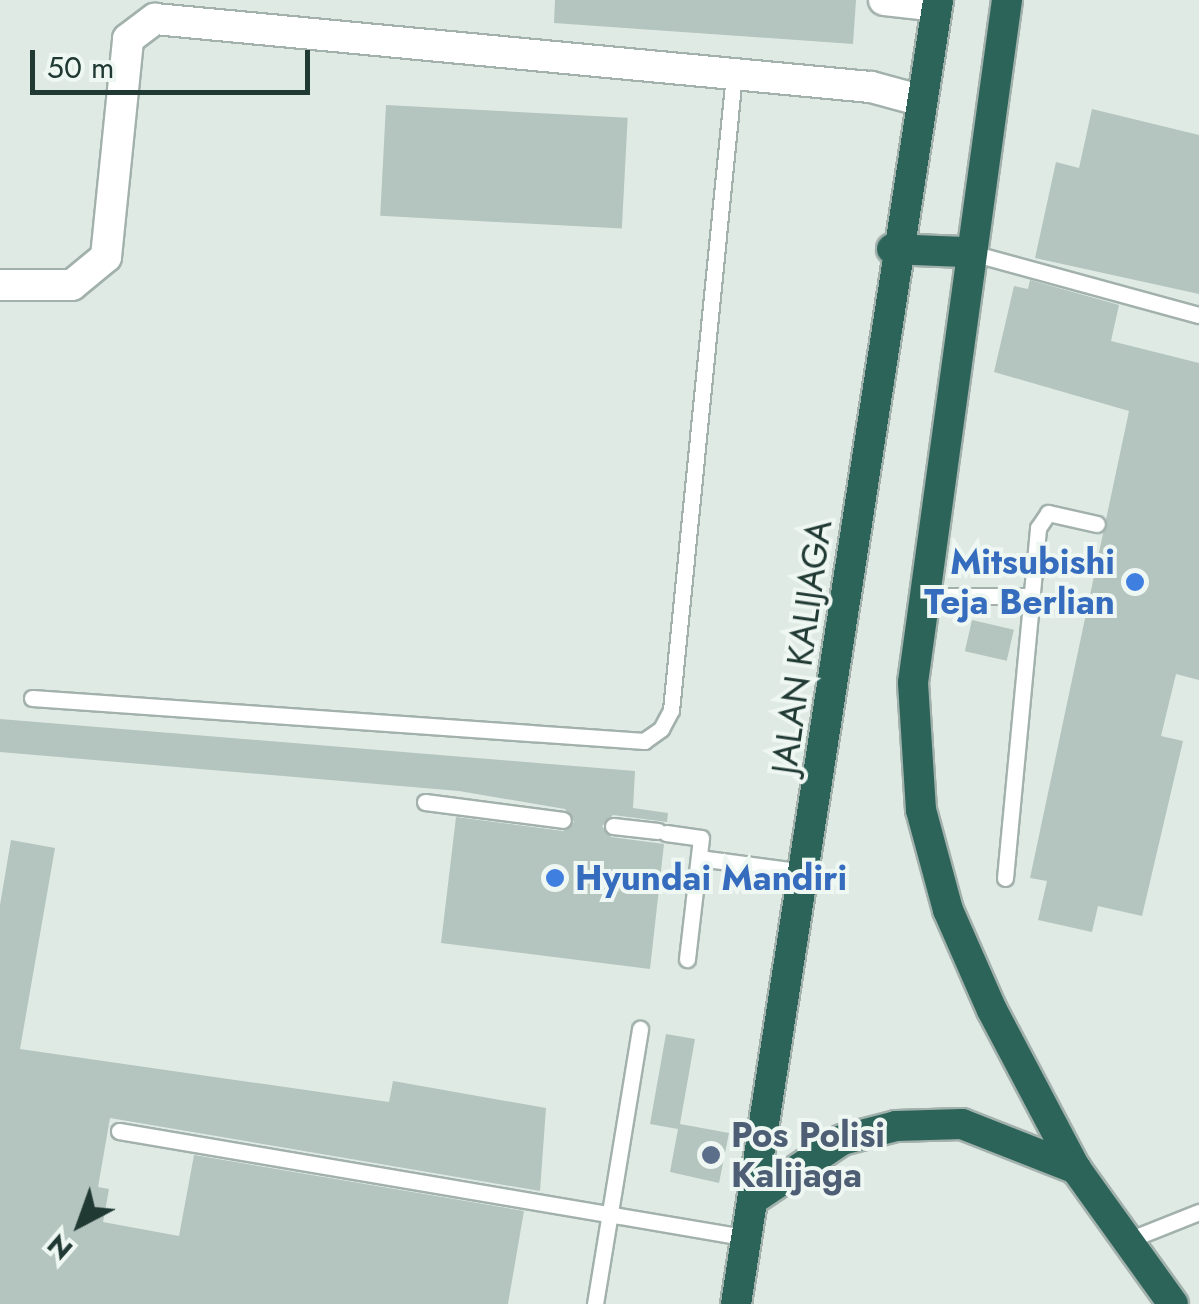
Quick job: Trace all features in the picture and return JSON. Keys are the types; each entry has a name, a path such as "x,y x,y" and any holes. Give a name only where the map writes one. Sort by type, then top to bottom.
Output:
{"highway":[{"path":"1007,0 968,252 913,684 921,810 970,960 1076,1169 1173,1304"},
{"name":"JALAN KALIJAGA","path":"736,1304 808,872 892,248 937,3"},
{"path":"892,248 968,252"},
{"path":"756,1198 842,1140 896,1126 962,1124 1076,1169"}],"street":[{"path":"884,0 937,3"},
{"path":"0,285 72,285 106,257 128,40 155,19 734,74 919,100"}],"lane":[{"path":"32,698 644,741 660,729 670,710 734,74"},
{"path":"968,252 1199,315"},
{"path":"1005,878 1042,518 1061,512 1097,524"},
{"path":"924,596 1031,596"},
{"path":"425,802 563,820"},
{"path":"614,826 701,838 687,958"},
{"path":"699,858 808,872"},
{"path":"595,1304 640,1029"},
{"path":"119,1132 749,1238"},
{"path":"1126,1241 1199,1212"}],"building":[{"path":"555,0 856,0 853,44 554,23"},
{"path":"386,105 628,118 622,229 380,216"},
{"path":"1092,109 1199,135 1199,294 1035,258 1056,162 1079,168"},
{"path":"1030,280 1119,305 1111,341 1199,363 1199,680 1176,674 1161,736 1183,741 1142,916 1098,906 1092,932 1038,920 1047,881 1030,878 1129,411 994,372 1014,286 1028,289"},
{"path":"972,620 1014,630 1007,661 965,651"},
{"path":"0,719 635,771 633,808 668,813 667,822 613,815 602,826 611,837 664,844 650,969 441,943 456,817 563,831 574,822 565,809 459,791 0,752"},
{"path":"11,840 55,848 20,1049 389,1102 393,1081 546,1108 540,1191 110,1118 98,1187 109,1189 103,1222 179,1236 194,1155 524,1211 508,1304 0,1304 0,905"},
{"path":"666,1034 695,1039 680,1124 729,1133 719,1183 670,1172 678,1129 650,1124"}],"place":[{"name":"Mitsubishi Teja Berlian","path":"1135,582"},
{"name":"Hyundai Mandiri","path":"555,878"},
{"name":"Pos Polisi Kalijaga","path":"711,1155"}]}
